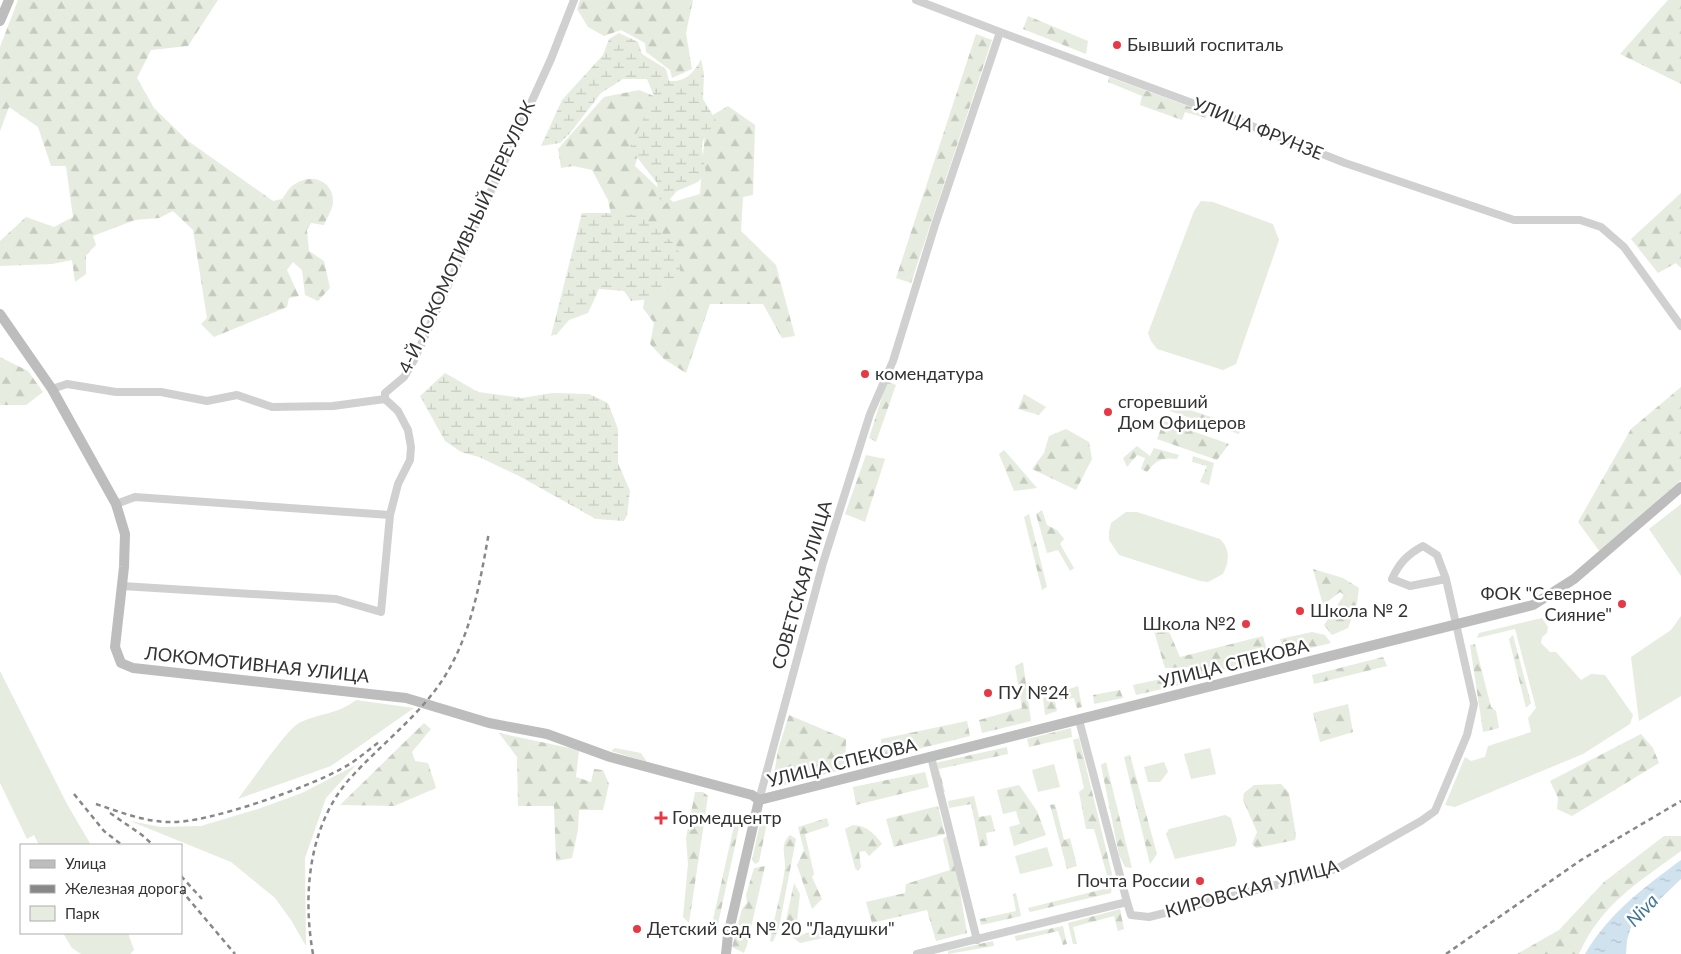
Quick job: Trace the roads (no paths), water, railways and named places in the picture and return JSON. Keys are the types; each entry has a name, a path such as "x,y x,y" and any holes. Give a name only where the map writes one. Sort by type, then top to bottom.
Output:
{"main road":[{"path":"0,21 9,0"},
{"name":"ЛОКОМОТИВНАЯ УЛИЦА","path":"0,314 52,389 116,504 125,534 122,586 115,647 121,663 133,668 406,698 489,723 546,734 619,759 752,794 759,800"},
{"name":"УЛИЦА СПЕКОВА","path":"759,800 1534,604 1574,579 1681,487"},
{"name":"СОВЕТСКАЯ УЛИЦА","path":"726,954 728,935 759,800"}],"street":[{"name":"4-Й ЛОКОМОТИВНЫЙ ПЕРЕУЛОК","path":"384,399 385,393 404,377 414,360 550,59 574,0"},
{"name":"УЛИЦА ФРУНЗЕ","path":"916,0 1214,110 1345,163 1514,220 1580,220 1601,227 1624,247 1681,326"},
{"name":"СОВЕТСКАЯ УЛИЦА","path":"759,800 823,563 870,414 893,361 933,233 1000,32"},
{"path":"52,389 67,384 116,392 161,392 207,401 237,395 272,407 333,406 384,399 398,411 408,430 411,447 410,460 398,484 390,515 381,612 336,599 122,586"},
{"path":"116,504 135,497 390,515"},
{"name":"КИРОВСКАЯ УЛИЦА","path":"1127,902 1131,915 1150,916 1322,874 1338,868 1421,822 1435,811 1467,735 1474,704 1446,579 1437,555 1423,546 1409,554 1397,567 1392,579 1410,586 1446,579"},
{"path":"917,954 1127,902 1079,720"},
{"path":"931,757 977,940"}],"water":[{"name":"Niva","path":"1681,860 1681,879 1631,927 1627,940 1626,954 1585,954 1616,913 1640,891"}],"railway":[{"path":"313,954 308,906 309,882 313,858 327,812 355,773 414,715 445,676 462,642 474,606 489,532"},
{"path":"96,804 133,816 161,822 186,821 207,817 257,803 326,777 351,763 379,742"},
{"path":"74,794 104,831 121,844"},
{"path":"1446,954 1581,860 1681,801"},
{"path":"110,813 152,844"},
{"path":"182,877 202,899"},
{"path":"182,891 235,954"}],"place":[{"name":"Бывший госпиталь","path":"1117,45"},
{"name":"комендатура","path":"865,374"},
{"name":"сгоревший Дом Офицеров","path":"1108,412"},
{"name":"ФОК \"Северное Сияние\"","path":"1622,604"},
{"name":"Школа № 2","path":"1300,611"},
{"name":"Школа №2","path":"1246,624"},
{"name":"ПУ №24","path":"988,693"},
{"name":"Гормедцентр","path":"661,818"},
{"name":"Почта России","path":"1200,881"},
{"name":"Детский сад № 20 \"Ладушки\"","path":"637,929"}]}
